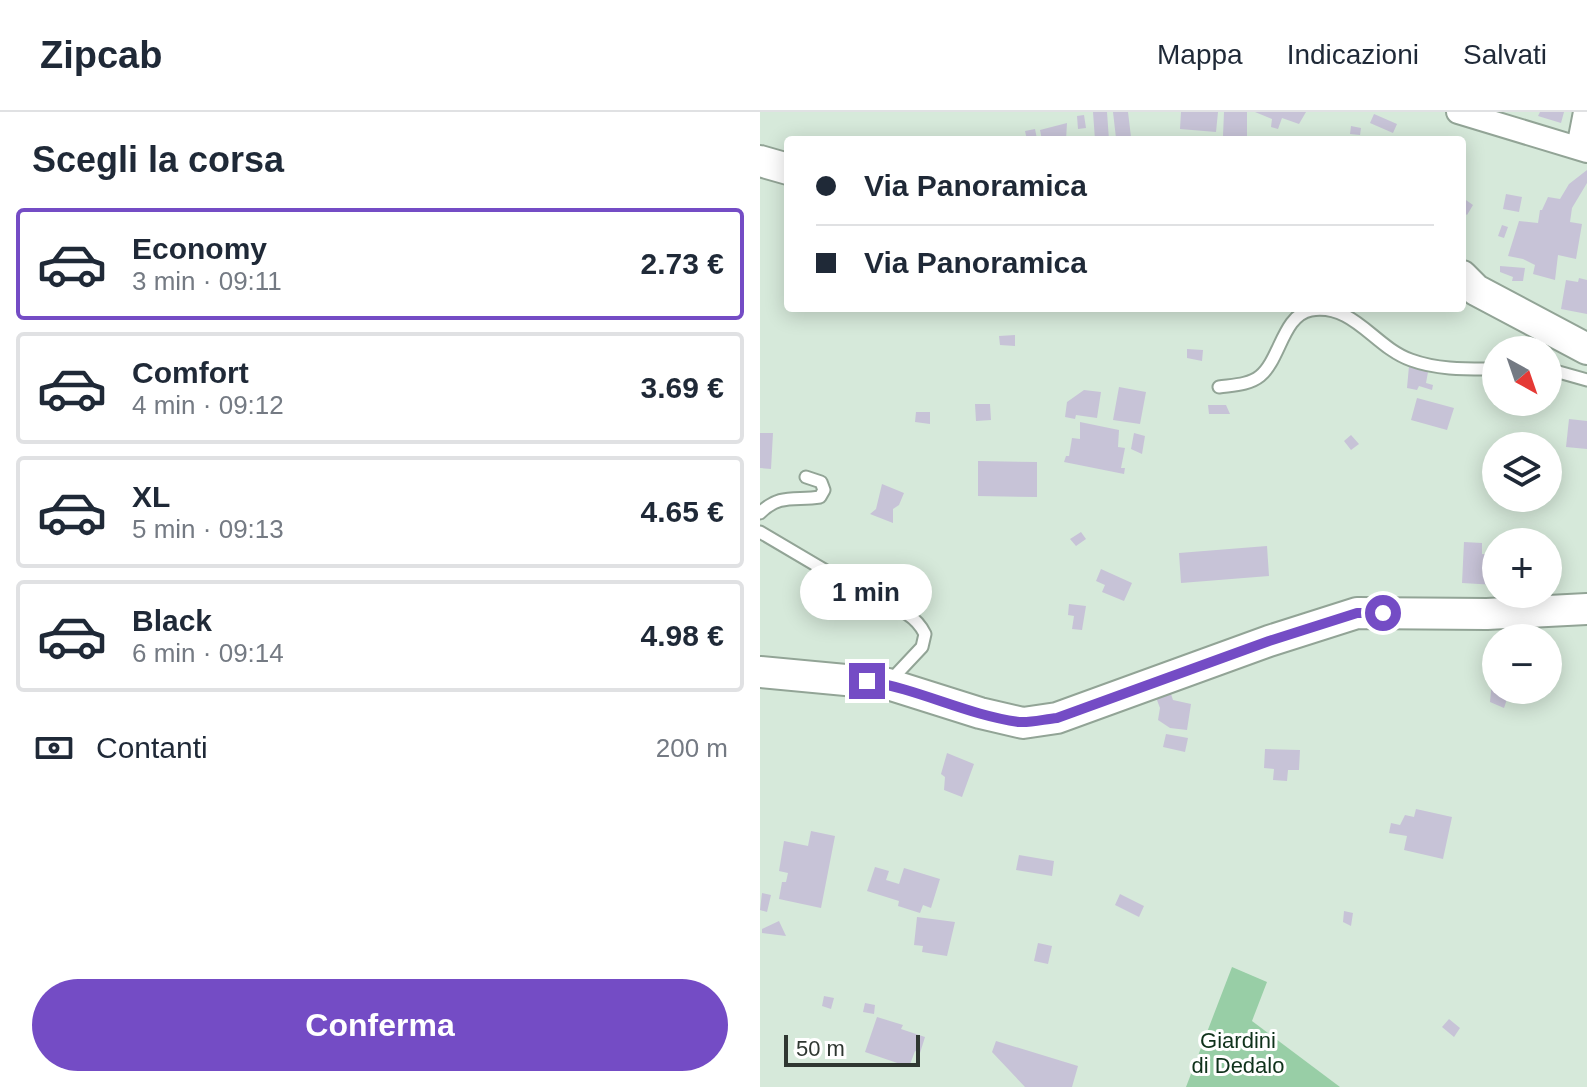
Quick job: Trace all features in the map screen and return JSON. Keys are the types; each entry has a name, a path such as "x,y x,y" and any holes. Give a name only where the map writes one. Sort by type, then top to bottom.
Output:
{"street":[{"path":"1458,112 1497,118 1582,150 1585,112"},
{"path":"760,161 784,168"},
{"path":"1466,280 1476,290 1587,349"},
{"path":"760,672 888,684 1023,723 1057,718 1269,641 1357,613 1487,614 1587,609"}],"lane":[{"path":"1219,387 1243,384 1258,378 1292,324 1306,312"},
{"path":"1344,312 1392,351 1413,361 1447,369 1482,369"},
{"path":"1562,373 1587,380"},
{"path":"760,513 767,506 789,497 820,497 824,490 821,482 806,477"},
{"path":"760,532 882,604 901,609 920,623 925,634 922,647 888,684"}],"green space":[{"name":"Giardini di Dedalo","path":"1232,967 1267,982 1252,1021 1340,1087 1186,1087"}],"building":[{"path":"1093,112 1107,112 1109,136 1095,136"},
{"path":"1113,112 1128,112 1131,136 1116,136"},
{"path":"1181,112 1218,112 1216,132 1180,129"},
{"path":"1224,112 1247,112 1247,136 1223,136"},
{"path":"1255,112 1306,112 1299,124 1282,118 1278,129 1271,127 1272,119"},
{"path":"1540,112 1564,112 1561,123 1538,116"},
{"path":"1374,114 1397,124 1393,133 1370,123"},
{"path":"1084,115 1086,128 1078,129 1077,116"},
{"path":"1067,123 1066,136 1041,136 1040,130"},
{"path":"1351,126 1361,128 1360,135 1350,134"},
{"path":"1035,129 1036,136 1026,136 1025,131"},
{"path":"1587,170 1587,183 1572,208 1570,222 1582,224 1576,259 1558,255 1555,280 1533,274 1535,265 1508,256 1519,221 1538,223 1540,210 1548,197 1560,199 1569,184"},
{"path":"1506,194 1522,197 1519,212 1503,209"},
{"path":"1466,200 1473,205 1466,214"},
{"path":"1502,225 1508,227 1504,238 1498,236"},
{"path":"1500,266 1525,268 1523,281 1512,281 1513,277 1500,272"},
{"path":"1579,278 1587,280 1587,314 1561,309 1566,280 1578,282"},
{"path":"1015,335 1015,346 1000,345 999,336"},
{"path":"1187,349 1203,350 1202,361 1187,358"},
{"path":"1409,366 1428,372 1426,383 1433,385 1432,390 1419,386 1417,390 1407,388"},
{"path":"1119,387 1146,392 1140,424 1113,420"},
{"path":"1084,390 1101,392 1097,418 1065,417 1067,402"},
{"path":"1417,398 1454,408 1447,430 1411,420"},
{"path":"975,404 990,404 991,420 976,421"},
{"path":"1208,405 1226,405 1230,414 1209,414"},
{"path":"916,412 930,412 930,424 915,422"},
{"path":"1569,419 1587,421 1587,449 1566,447"},
{"path":"1080,422 1119,430 1118,447 1125,448 1121,468 1125,468 1124,474 1064,462 1069,456 1072,438 1080,439"},
{"path":"760,433 773,433 771,469 760,468"},
{"path":"1134,433 1145,436 1142,454 1131,449"},
{"path":"1351,435 1359,444 1351,450 1344,441"},
{"path":"978,461 1037,462 1037,497 978,496"},
{"path":"882,484 904,493 899,505 893,509 893,523 870,514 876,509"},
{"path":"1081,532 1086,539 1076,546 1070,539"},
{"path":"1464,542 1482,543 1482,584 1462,583"},
{"path":"1267,546 1269,576 1181,583 1179,553"},
{"path":"1101,569 1132,583 1124,601 1102,592 1105,585 1096,581"},
{"path":"1069,604 1086,606 1082,630 1072,629 1074,616 1068,615"},
{"path":"1169,688 1173,700 1191,704 1187,730 1170,728 1158,720 1160,708 1154,692"},
{"path":"1166,734 1188,738 1185,752 1163,747"},
{"path":"1265,749 1300,750 1299,770 1288,770 1287,781 1273,780 1274,769 1264,768"},
{"path":"947,753 974,764 962,797 944,790 945,777 941,774"},
{"path":"1416,809 1452,817 1443,859 1404,850 1407,836 1389,833 1391,823 1400,825 1405,815 1414,817"},
{"path":"811,831 835,836 821,908 779,899 782,882 786,882 788,873 779,871 784,841 808,846"},
{"path":"1019,855 1054,861 1052,876 1016,870"},
{"path":"875,867 889,871 886,880 899,884 904,868 940,879 931,908 923,905 920,913 898,906 899,901 867,891"},
{"path":"762,893 771,895 767,912 760,910"},
{"path":"1120,894 1144,906 1139,917 1115,905"},
{"path":"1344,911 1353,913 1351,926 1343,922"},
{"path":"917,917 955,922 947,956 922,952 923,946 914,945"},
{"path":"779,921 786,936 762,933 762,929"},
{"path":"1038,943 1052,946 1048,964 1034,961"},
{"path":"824,996 834,998 831,1009 822,1006"},
{"path":"865,1003 875,1005 874,1014 863,1012"},
{"path":"877,1017 903,1025 901,1029 925,1037 920,1053 915,1051 909,1067 865,1052"},
{"path":"1449,1019 1460,1028 1454,1037 1442,1027"},
{"path":"996,1041 1078,1066 1072,1087 1025,1087 992,1052"}],"route":[{"path":"867,681 916,691 980,713 1023,723 1057,718 1269,641 1357,613 1383,613"}]}
